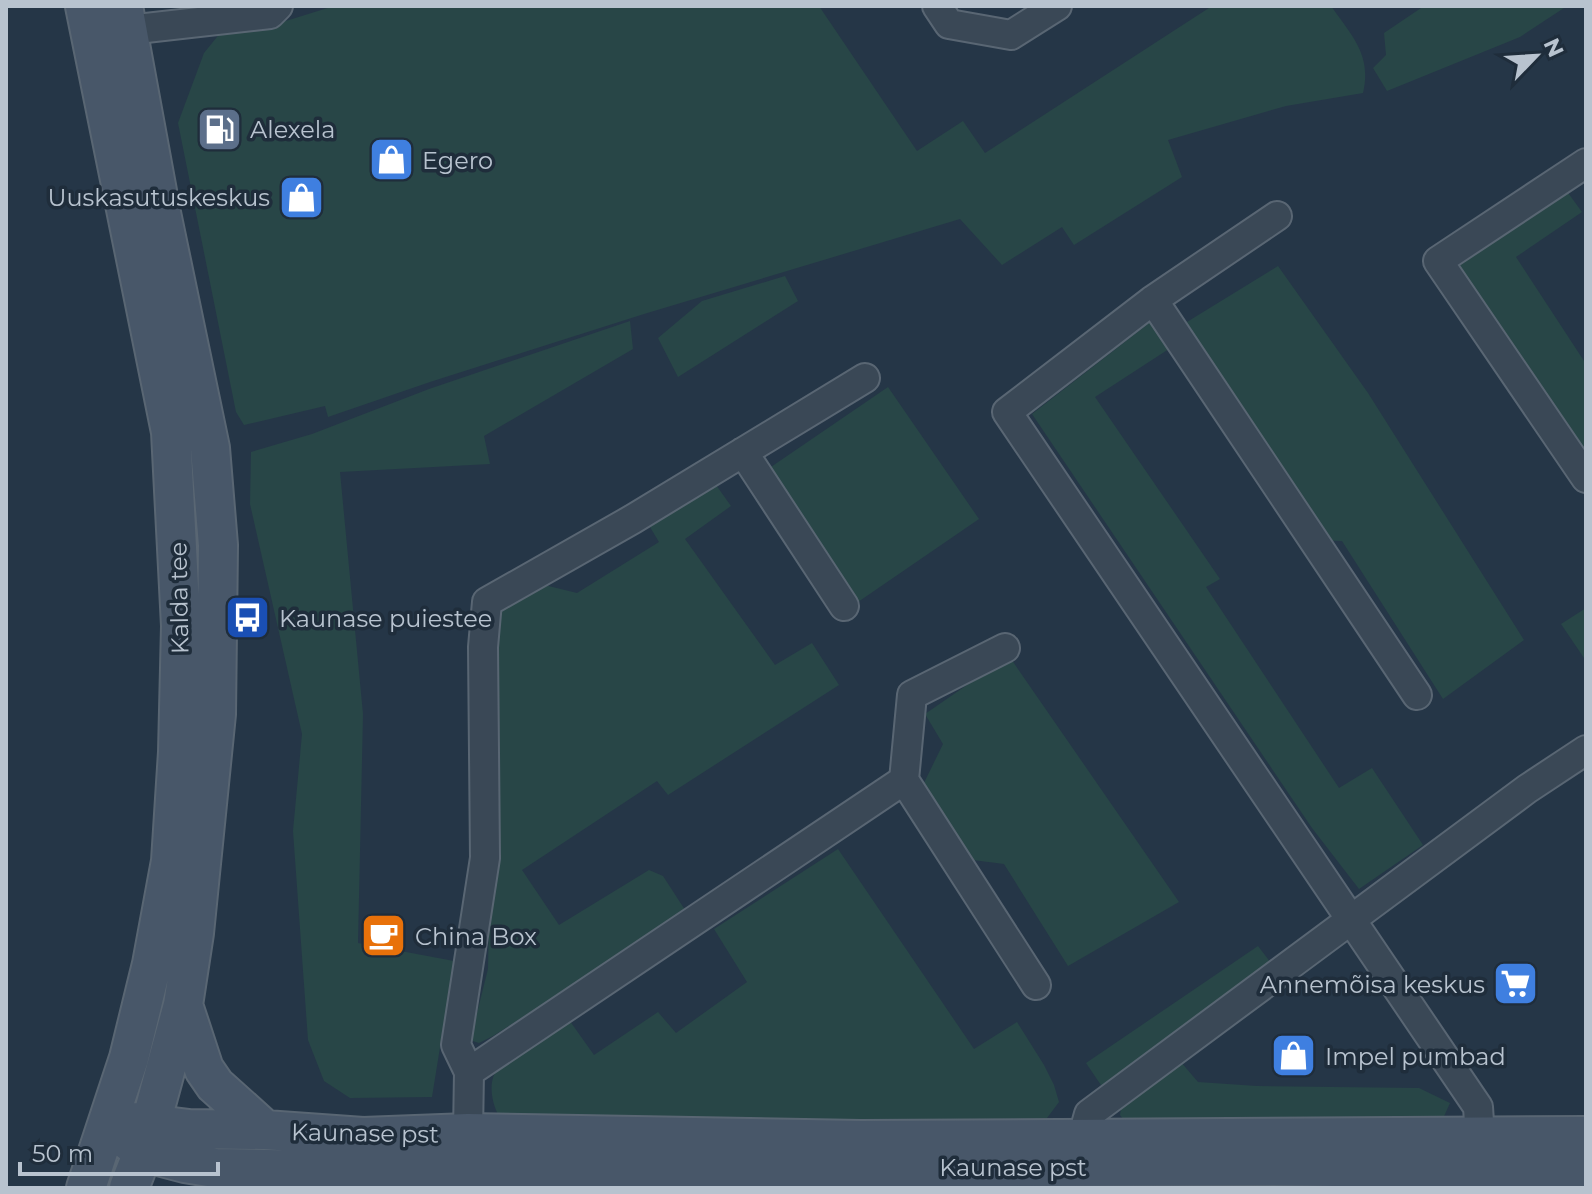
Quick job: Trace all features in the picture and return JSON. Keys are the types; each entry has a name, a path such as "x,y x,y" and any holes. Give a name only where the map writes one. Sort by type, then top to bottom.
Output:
{"street":[{"path":"88,24 126,18 270,14 278,6"},
{"path":"937,6 949,24 1011,35 1057,6"},
{"name":"Kalda tee","path":"126,18 161,213 210,448 218,545 216,714 194,933 183,1005 129,1188"},
{"name":"Kalda tee","path":"86,1188 129,1058 149,977 171,861 181,626 171,432 88,24"},
{"path":"1584,167 1438,261 1586,478"},
{"path":"1277,216 1153,300 1007,412 1478,1107 1480,1137"},
{"path":"1153,300 1417,695"},
{"path":"493,1169 468,1133 469,1072 456,1045 485,858 483,647 487,602 633,519 865,378"},
{"path":"743,452 844,606"},
{"path":"1005,648 912,695 904,780 1036,985"},
{"path":"1082,1139 1089,1114 1527,789 1586,750"},
{"path":"469,1072 904,780"},
{"path":"183,1005 204,1069 215,1085 265,1130"},
{"name":"Kaunase pst","path":"109,1119 125,1138 146,1138 189,1129 265,1130 363,1137 468,1133 590,1164 1274,1164 1586,1171"},
{"path":"357,1169 396,1151 441,1152 468,1133"},
{"name":"Kaunase pst","path":"146,1138 185,1163 215,1168 309,1170 493,1169 590,1164 861,1140 1082,1139 1274,1164 1480,1137 1586,1136"},
{"path":"241,1188 309,1170"}],"green space":[{"path":"334,6 819,6 917,151 963,121 985,153 1212,6 1331,6 1358,46 1365,68 1365,80 1363,93 1286,106 1168,140 1182,177 1074,245 1062,227 1002,265 960,219 644,314 328,417 325,406 244,425 236,412 178,123 204,53 221,32 260,29"},
{"path":"1424,6 1567,6 1520,37 1387,91 1373,68 1386,55 1384,33"},
{"path":"1566,190 1582,212 1516,257 1586,364 1586,462 1454,266"},
{"path":"1278,266 1368,393 1524,640 1443,699 1342,541 1306,540 1175,345 1095,397 1220,579 1206,587 1339,788 1372,768 1423,845 1359,889 1312,828 1032,414 1157,317 1169,333"},
{"path":"785,276 798,301 678,377 658,338 702,301"},
{"path":"630,321 633,349 484,436 490,464 340,472 363,714 358,943 454,961 432,1097 350,1098 324,1081 308,1040 293,831 302,734 250,504 251,452 312,434 429,389"},
{"path":"888,387 979,519 858,602 768,469"},
{"path":"716,485 731,506 685,539 775,665 812,643 839,685 668,795 657,781 522,870 559,925 649,870 663,876 687,913 493,1036 479,1043 473,1041 472,1033 488,969 495,606 528,581 577,593 659,542 647,522"},
{"path":"1586,608 1586,661 1561,624"},
{"path":"1009,656 1179,902 1068,966 1004,864 965,859 921,789 943,744 925,714"},
{"path":"838,849 974,1049 1017,1022 1054,1085 1059,1102 1047,1118 1037,1126 502,1121 492,1094 495,1073 504,1061 567,1017 594,1055 658,1012 676,1033 747,982 714,929"},
{"path":"1258,946 1271,963 1107,1094 1086,1063"},
{"path":"1180,1061 1198,1082 1419,1088 1450,1103 1441,1123 1126,1123 1120,1115 1122,1103"}],"place":[{"name":"Alexela","path":"219,129"},
{"name":"Egero","path":"391,160"},
{"name":"Uuskasutuskeskus","path":"301,197"},
{"name":"Kaunase puiestee","path":"248,618"},
{"name":"China Box","path":"384,936"},
{"name":"Annemõisa keskus","path":"1516,984"},
{"name":"Impel pumbad","path":"1294,1056"}]}
